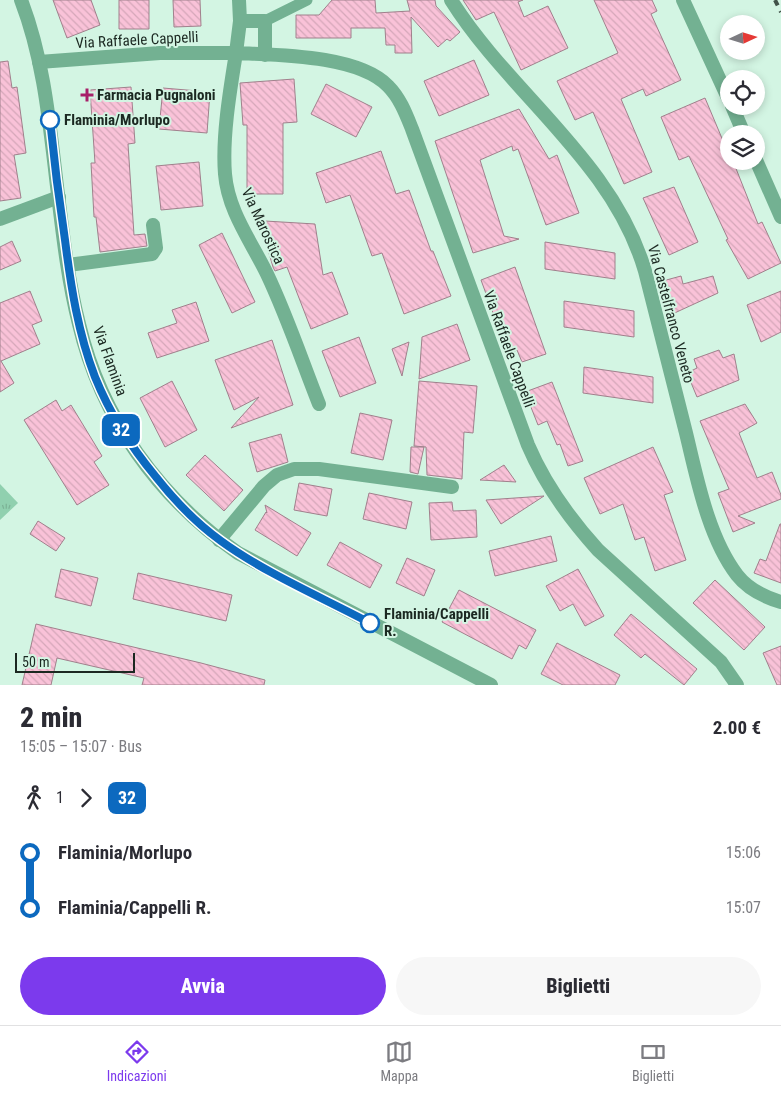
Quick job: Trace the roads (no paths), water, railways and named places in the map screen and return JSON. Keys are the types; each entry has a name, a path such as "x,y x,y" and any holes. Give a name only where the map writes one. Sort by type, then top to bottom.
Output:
{"street":[{"name":"Via Flaminia","path":"21,0 39,62 50,120 68,265 76,310 87,354 102,393 123,433 143,462 166,489 185,510 219,540 266,569 491,685"},
{"name":"Via Marostica","path":"240,0 240,21 225,151 225,173 229,194 238,220 268,276 319,404"},
{"path":"240,21 265,21 307,0"},
{"name":"Via Castelfranco Veneto","path":"451,0 487,50 557,128 587,166 626,225 642,261 700,486 718,542 730,565 741,580 761,594 781,602"},
{"path":"683,0 720,80"},
{"path":"265,21 266,55"},
{"name":"Via Raffaele Cappelli","path":"39,62 160,53 236,53 353,66 378,77 393,91 412,129 520,427 545,482 579,530 598,550 722,662 737,685"},
{"path":"760,170 781,217"},
{"path":"0,219 59,197"},
{"path":"68,265 152,254 156,248 153,225"},
{"path":"219,540 264,486 278,475 294,469 319,469 452,487"}],"railway":[{"path":"775,0 781,12"}],"place":[{"name":"Farmacia Pugnaloni","path":"87,95"},
{"name":"Flaminia/Morlupo","path":"50,120"},
{"name":"Flaminia/Cappelli R.","path":"370,623"}]}
